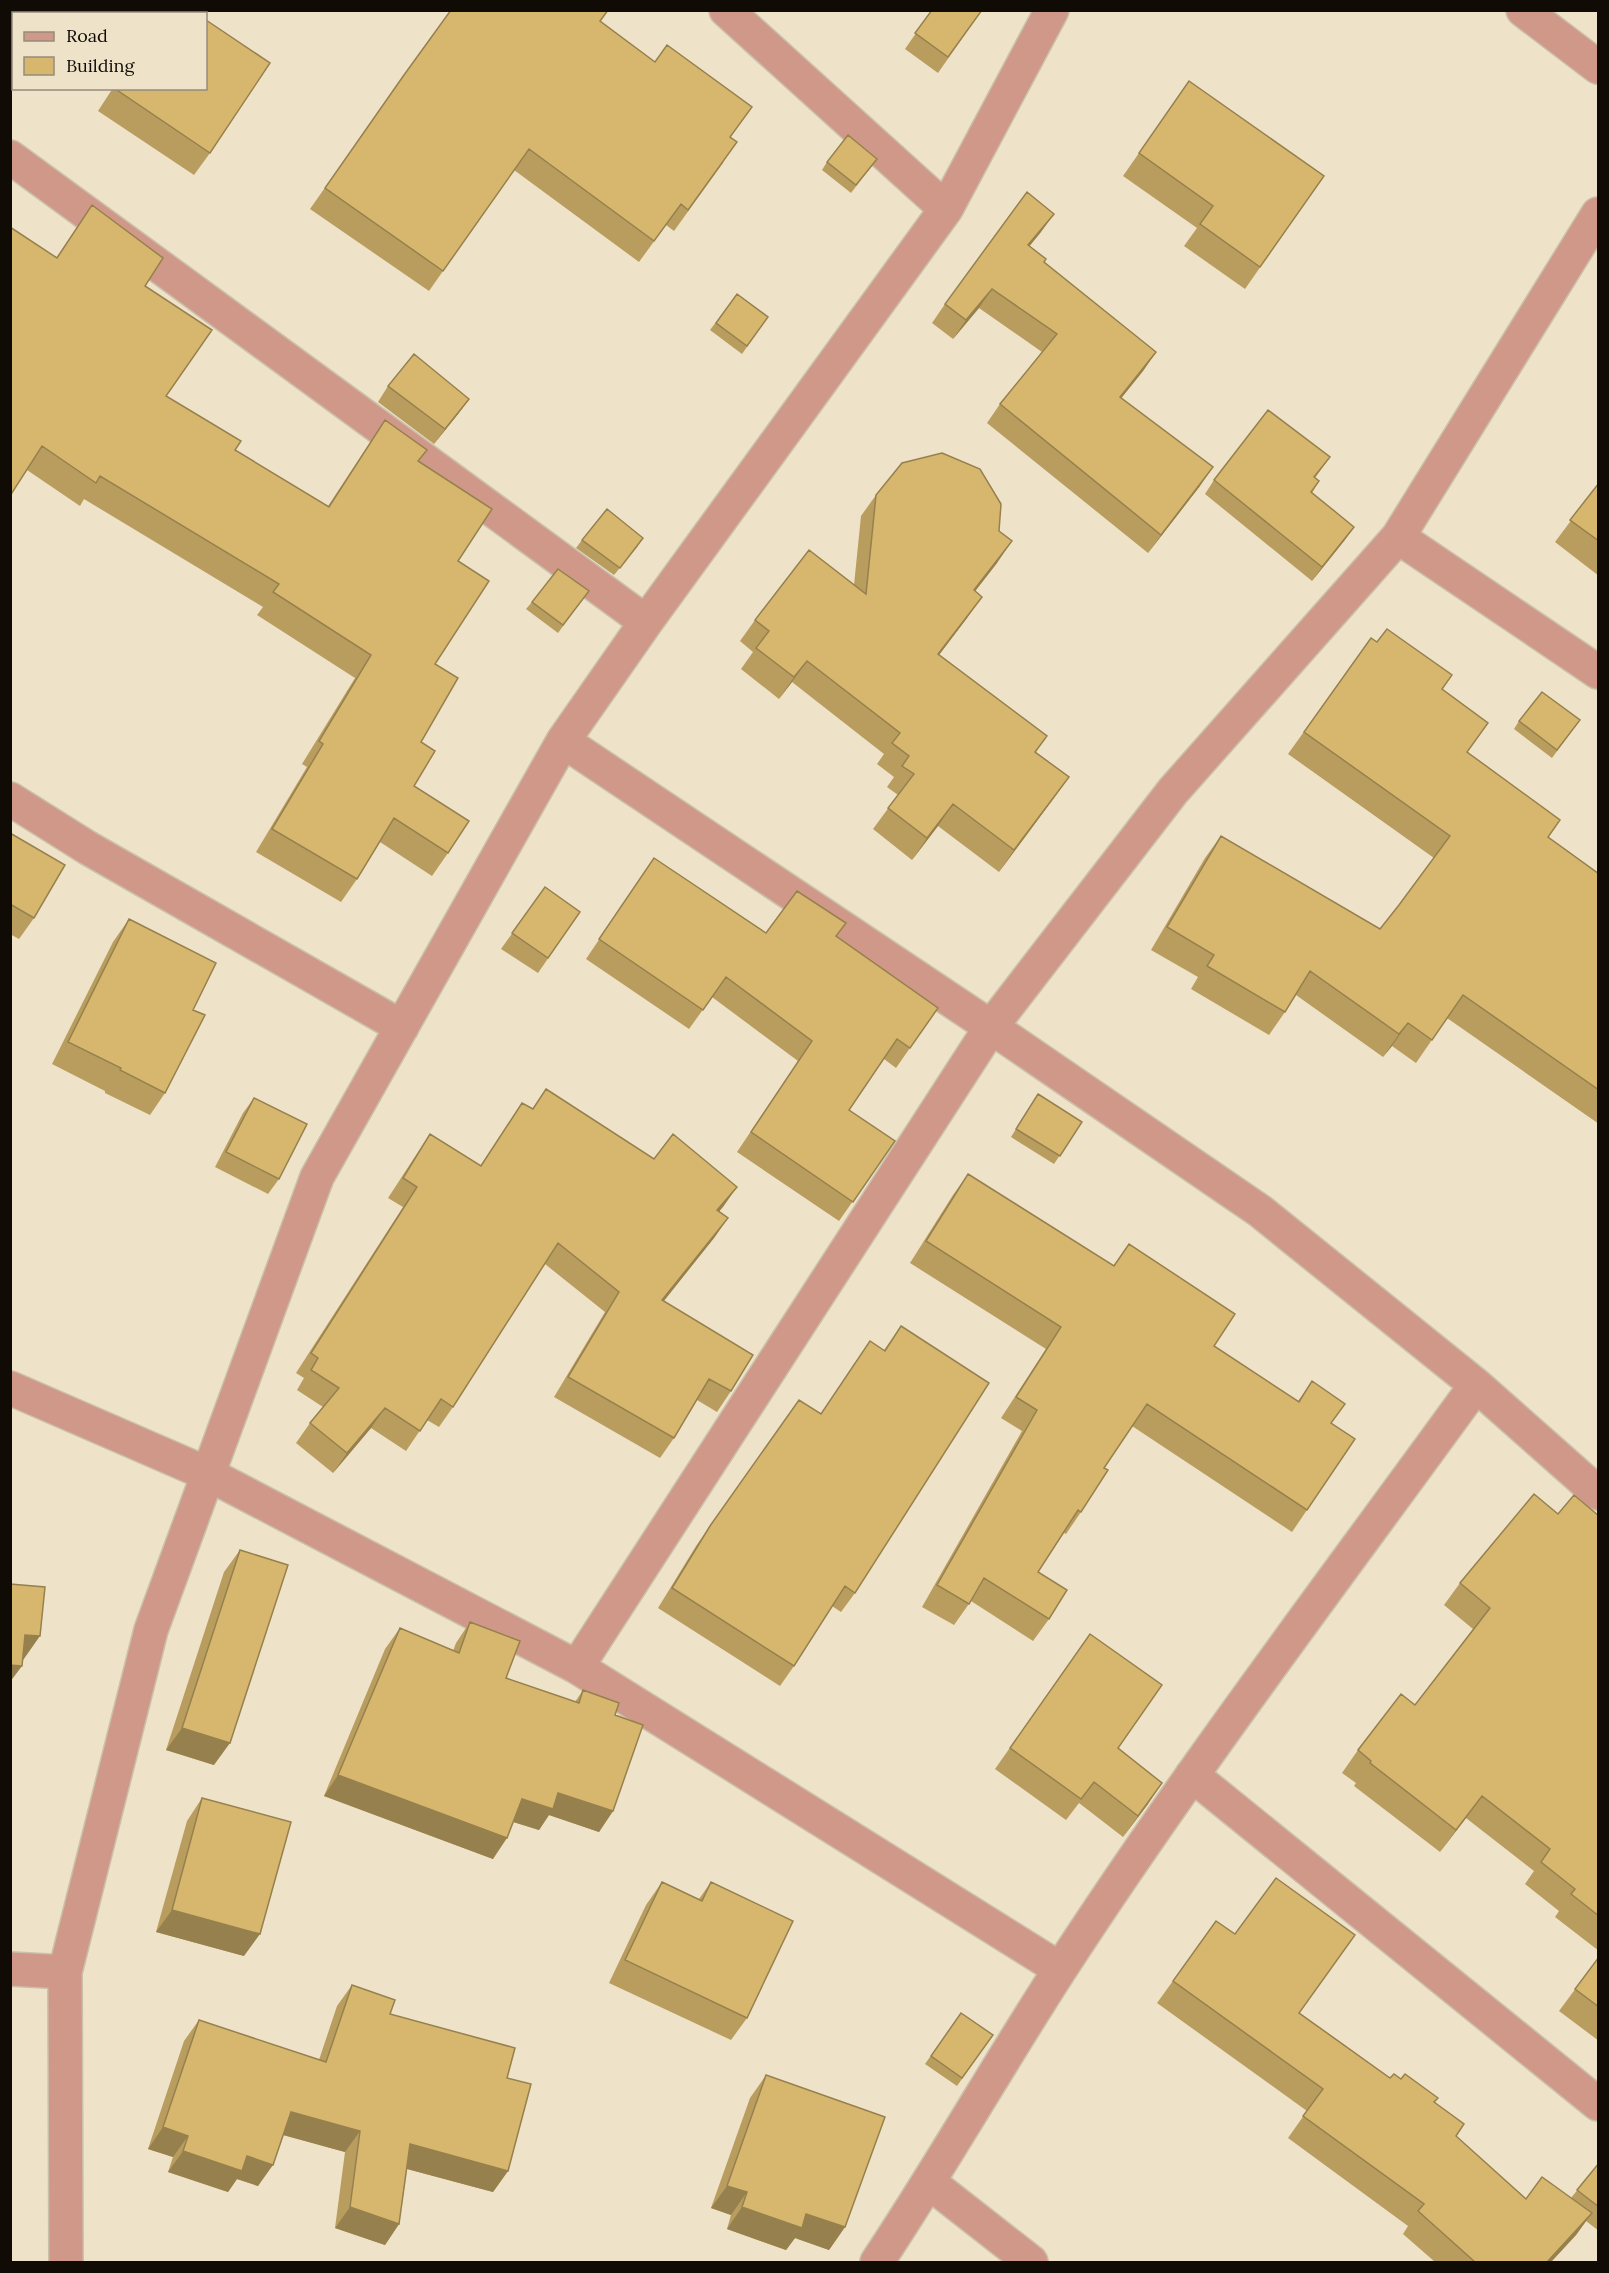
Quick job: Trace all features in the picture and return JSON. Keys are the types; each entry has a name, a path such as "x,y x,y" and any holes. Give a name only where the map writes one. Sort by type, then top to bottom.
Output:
{"street":[{"path":"726,10 946,209"},
{"path":"66,2262 65,1972 151,1630 317,1177 563,741 646,622 946,209 1052,10"},
{"path":"1523,10 1599,67"},
{"path":"10,157 646,622"},
{"path":"577,1666 991,1027 1173,791 1398,537 1599,214"},
{"path":"1398,537 1599,672"},
{"path":"563,741 991,1027 1260,1211 1476,1385 1599,1493"},
{"path":"10,799 88,848 402,1027"},
{"path":"877,2262 930,2183 1060,1969 1192,1775 1476,1385"},
{"path":"10,1388 208,1474 577,1666 1060,1969"},
{"path":"1192,1775 1599,2104"},
{"path":"10,1969 65,1972"},
{"path":"930,2183 1031,2262"}],"building":[{"path":"166,10 191,10 193,12 165,12"},
{"path":"451,10 608,10 600,21 655,62 667,45 752,107 730,137 737,142 688,210 681,204 654,241 529,149 443,271 325,188"},
{"path":"932,10 982,10 948,57 915,33"},
{"path":"207,21 270,63 210,153 117,90 207,90"},
{"path":"1189,81 1324,176 1260,267 1200,224 1213,206 1139,153"},
{"path":"848,135 877,159 856,185 827,162"},
{"path":"1027,192 1054,214 1028,245 1046,259 1044,262 1156,352 1120,397 1213,467 1161,535 1000,404 1057,334 992,289 966,320 945,304"},
{"path":"92,205 163,258 145,286 212,330 166,396 241,441 235,450 329,507 385,420 427,450 418,461 492,509 458,561 489,581 435,664 458,678 421,742 435,751 414,786 469,821 448,853 394,818 357,879 272,829 323,744 319,741 371,655 273,592 279,584 100,476 96,483 42,446 10,496 10,227 57,258"},
{"path":"737,294 768,317 747,346 716,323"},
{"path":"414,354 469,399 445,429 388,386"},
{"path":"1268,410 1330,457 1314,477 1319,481 1311,492 1354,527 1322,567 1214,480"},
{"path":"942,453 980,469 1001,504 999,531 1012,541 974,590 982,597 938,654 1047,736 1035,752 1069,777 1014,850 953,804 927,838 888,808 914,774 902,766 909,756 892,743 900,733 807,661 794,677 756,648 769,631 755,620 809,550 866,594 876,495 902,463"},
{"path":"1599,483 1599,541 1570,520"},
{"path":"607,509 643,538 620,568 582,540"},
{"path":"558,569 589,591 563,625 532,602"},
{"path":"1387,629 1452,675 1442,689 1488,723 1467,752 1560,820 1548,837 1599,874 1599,1090 1463,995 1432,1040 1408,1023 1399,1034 1310,971 1285,1012 1207,966 1214,955 1167,927 1221,836 1380,929 1450,836 1304,732 1371,638 1377,642"},
{"path":"1542,692 1580,720 1557,750 1519,721"},
{"path":"10,833 65,865 34,918 10,904"},
{"path":"654,858 766,933 797,891 846,923 836,936 938,1008 910,1048 897,1039 849,1110 895,1141 853,1202 751,1132 812,1041 726,977 703,1010 599,939"},
{"path":"545,887 580,912 548,958 512,933"},
{"path":"129,919 216,963 193,1010 205,1015 165,1093 68,1042"},
{"path":"546,1089 654,1159 673,1134 737,1187 717,1210 728,1218 662,1300 753,1355 731,1391 709,1379 674,1438 568,1377 619,1292 558,1243 453,1407 441,1399 420,1431 385,1408 347,1453 310,1423 339,1388 311,1370 318,1358 311,1353 417,1187 403,1178 430,1134 481,1166 522,1103 533,1109"},
{"path":"1038,1094 1082,1122 1060,1156 1016,1129"},
{"path":"254,1098 307,1124 279,1179 226,1152"},
{"path":"968,1174 1114,1266 1129,1244 1235,1314 1214,1346 1299,1402 1312,1381 1345,1404 1331,1423 1355,1439 1307,1510 1147,1404 1104,1468 1108,1470 1081,1512 1078,1510 1038,1572 1067,1590 1049,1619 984,1578 969,1604 937,1585 1037,1410 1016,1397 1061,1327 926,1241"},
{"path":"901,1326 989,1383 855,1593 845,1586 794,1666 672,1588 710,1526 799,1400 821,1414 870,1341 885,1351"},
{"path":"1534,1494 1558,1514 1574,1495 1599,1516 1599,1916 1571,1894 1575,1889 1541,1862 1550,1849 1482,1796 1456,1830 1370,1763 1371,1761 1358,1750 1401,1694 1415,1705 1490,1608 1460,1583"},
{"path":"240,1550 288,1565 230,1743 182,1728"},
{"path":"10,1584 45,1587 40,1636 25,1635 22,1666 10,1665"},
{"path":"470,1622 520,1641 506,1678 579,1703 583,1690 619,1703 615,1715 643,1725 613,1811 558,1793 553,1809 522,1799 507,1838 338,1775 400,1628 459,1653"},
{"path":"1090,1634 1162,1685 1118,1748 1162,1783 1138,1816 1094,1782 1081,1799 1010,1748"},
{"path":"202,1798 291,1822 260,1934 172,1910"},
{"path":"1276,1878 1355,1935 1299,2013 1390,2078 1394,2074 1401,2079 1405,2074 1438,2098 1434,2102 1464,2124 1456,2136 1526,2199 1542,2177 1592,2213 1547,2262 1475,2262 1418,2211 1424,2204 1303,2116 1323,2089 1173,1981 1216,1921 1235,1934"},
{"path":"662,1882 702,1901 711,1882 793,1921 747,2018 625,1960"},
{"path":"1599,1957 1599,2007 1575,1989"},
{"path":"352,1985 395,2000 390,2014 515,2048 507,2078 531,2084 508,2171 410,2144 399,2224 350,2207 360,2131 291,2112 273,2165 247,2156 242,2171 183,2151 188,2136 163,2127 199,2020 326,2062"},
{"path":"961,2013 993,2035 962,2078 931,2056"},
{"path":"766,2075 885,2117 845,2227 806,2214 802,2228 742,2207 747,2192 727,2186"},
{"path":"1599,2163 1599,2207 1577,2190"}]}
